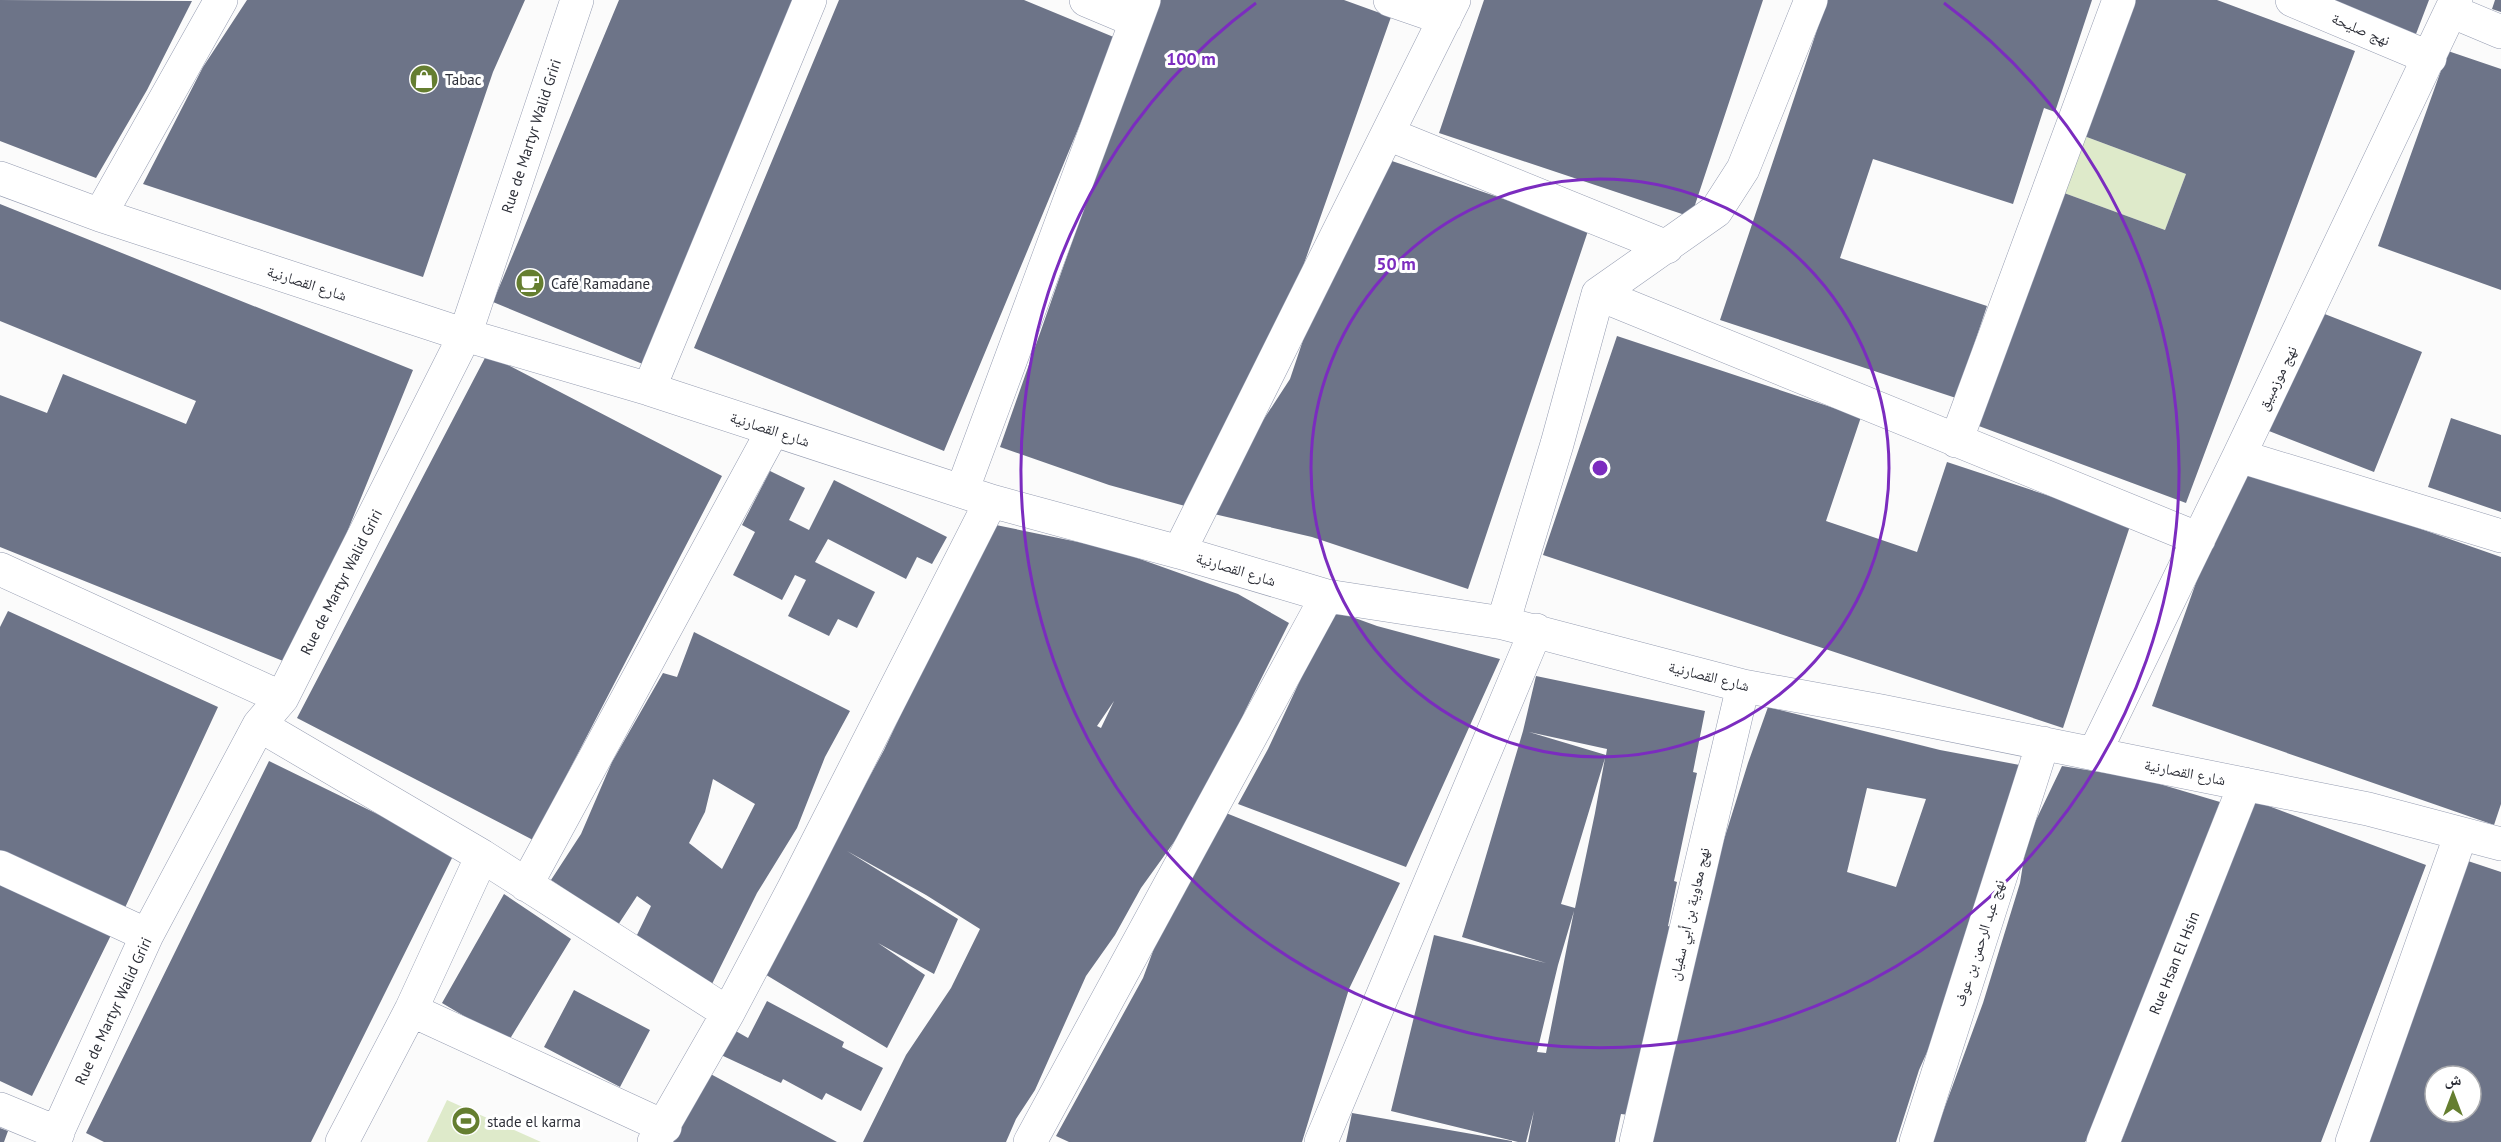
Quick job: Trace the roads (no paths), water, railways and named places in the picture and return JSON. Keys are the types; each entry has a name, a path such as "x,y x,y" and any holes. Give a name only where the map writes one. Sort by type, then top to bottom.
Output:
{"street":[{"name":"Rue de Martyr Walid Griri","path":"56,1138 147,935 259,725 282,698 465,335 578,0"},
{"path":"649,389 810,0"},
{"path":"411,1010 659,1135 728,1013 794,888 977,496 1140,11 1086,0"},
{"path":"1179,552 1450,10 1390,0"},
{"path":"1503,623 1557,444 1598,294 1716,211 1743,169 1811,0"},
{"path":"1956,441 2119,0"},
{"name":"نهج صليحة","path":"2292,0 2430,58"},
{"path":"100,215 209,4"},
{"path":"2453,6 2501,32"},
{"name":"نهج موزمبيق","path":"2094,754 2453,6"},
{"path":"1388,134 1667,247"},
{"name":"شارع القصارنية","path":"0,178 100,215 465,335 649,389 977,496 1327,596 1503,623 1743,686 1881,711 2368,809 2461,834 2499,840"},
{"path":"1598,294 2199,538"},
{"path":"526,885 773,430"},
{"path":"2239,456 2501,536"},
{"path":"0,570 282,698"},
{"path":"1030,1142 1327,596"},
{"path":"1321,1142 1536,630"},
{"name":"نهج معاوية بن أبي سفيان","path":"1636,1142 1743,686"},
{"path":"259,725 482,856 728,1013"},
{"name":"نهج عبد الرحمن بن عوف","path":"1916,1142 2043,743"},
{"name":"Rue Hsan El Hsin","path":"2103,1142 2245,784"},
{"path":"2352,1142 2461,834"},
{"path":"342,1142 411,1010 482,856"},
{"path":"0,867 147,935"},
{"path":"0,1109 56,1138"}],"place":[{"name":"Tabac","path":"424,79"},
{"name":"Café Ramadane","path":"530,283"},
{"name":"stade el karma","path":"466,1121"}]}
